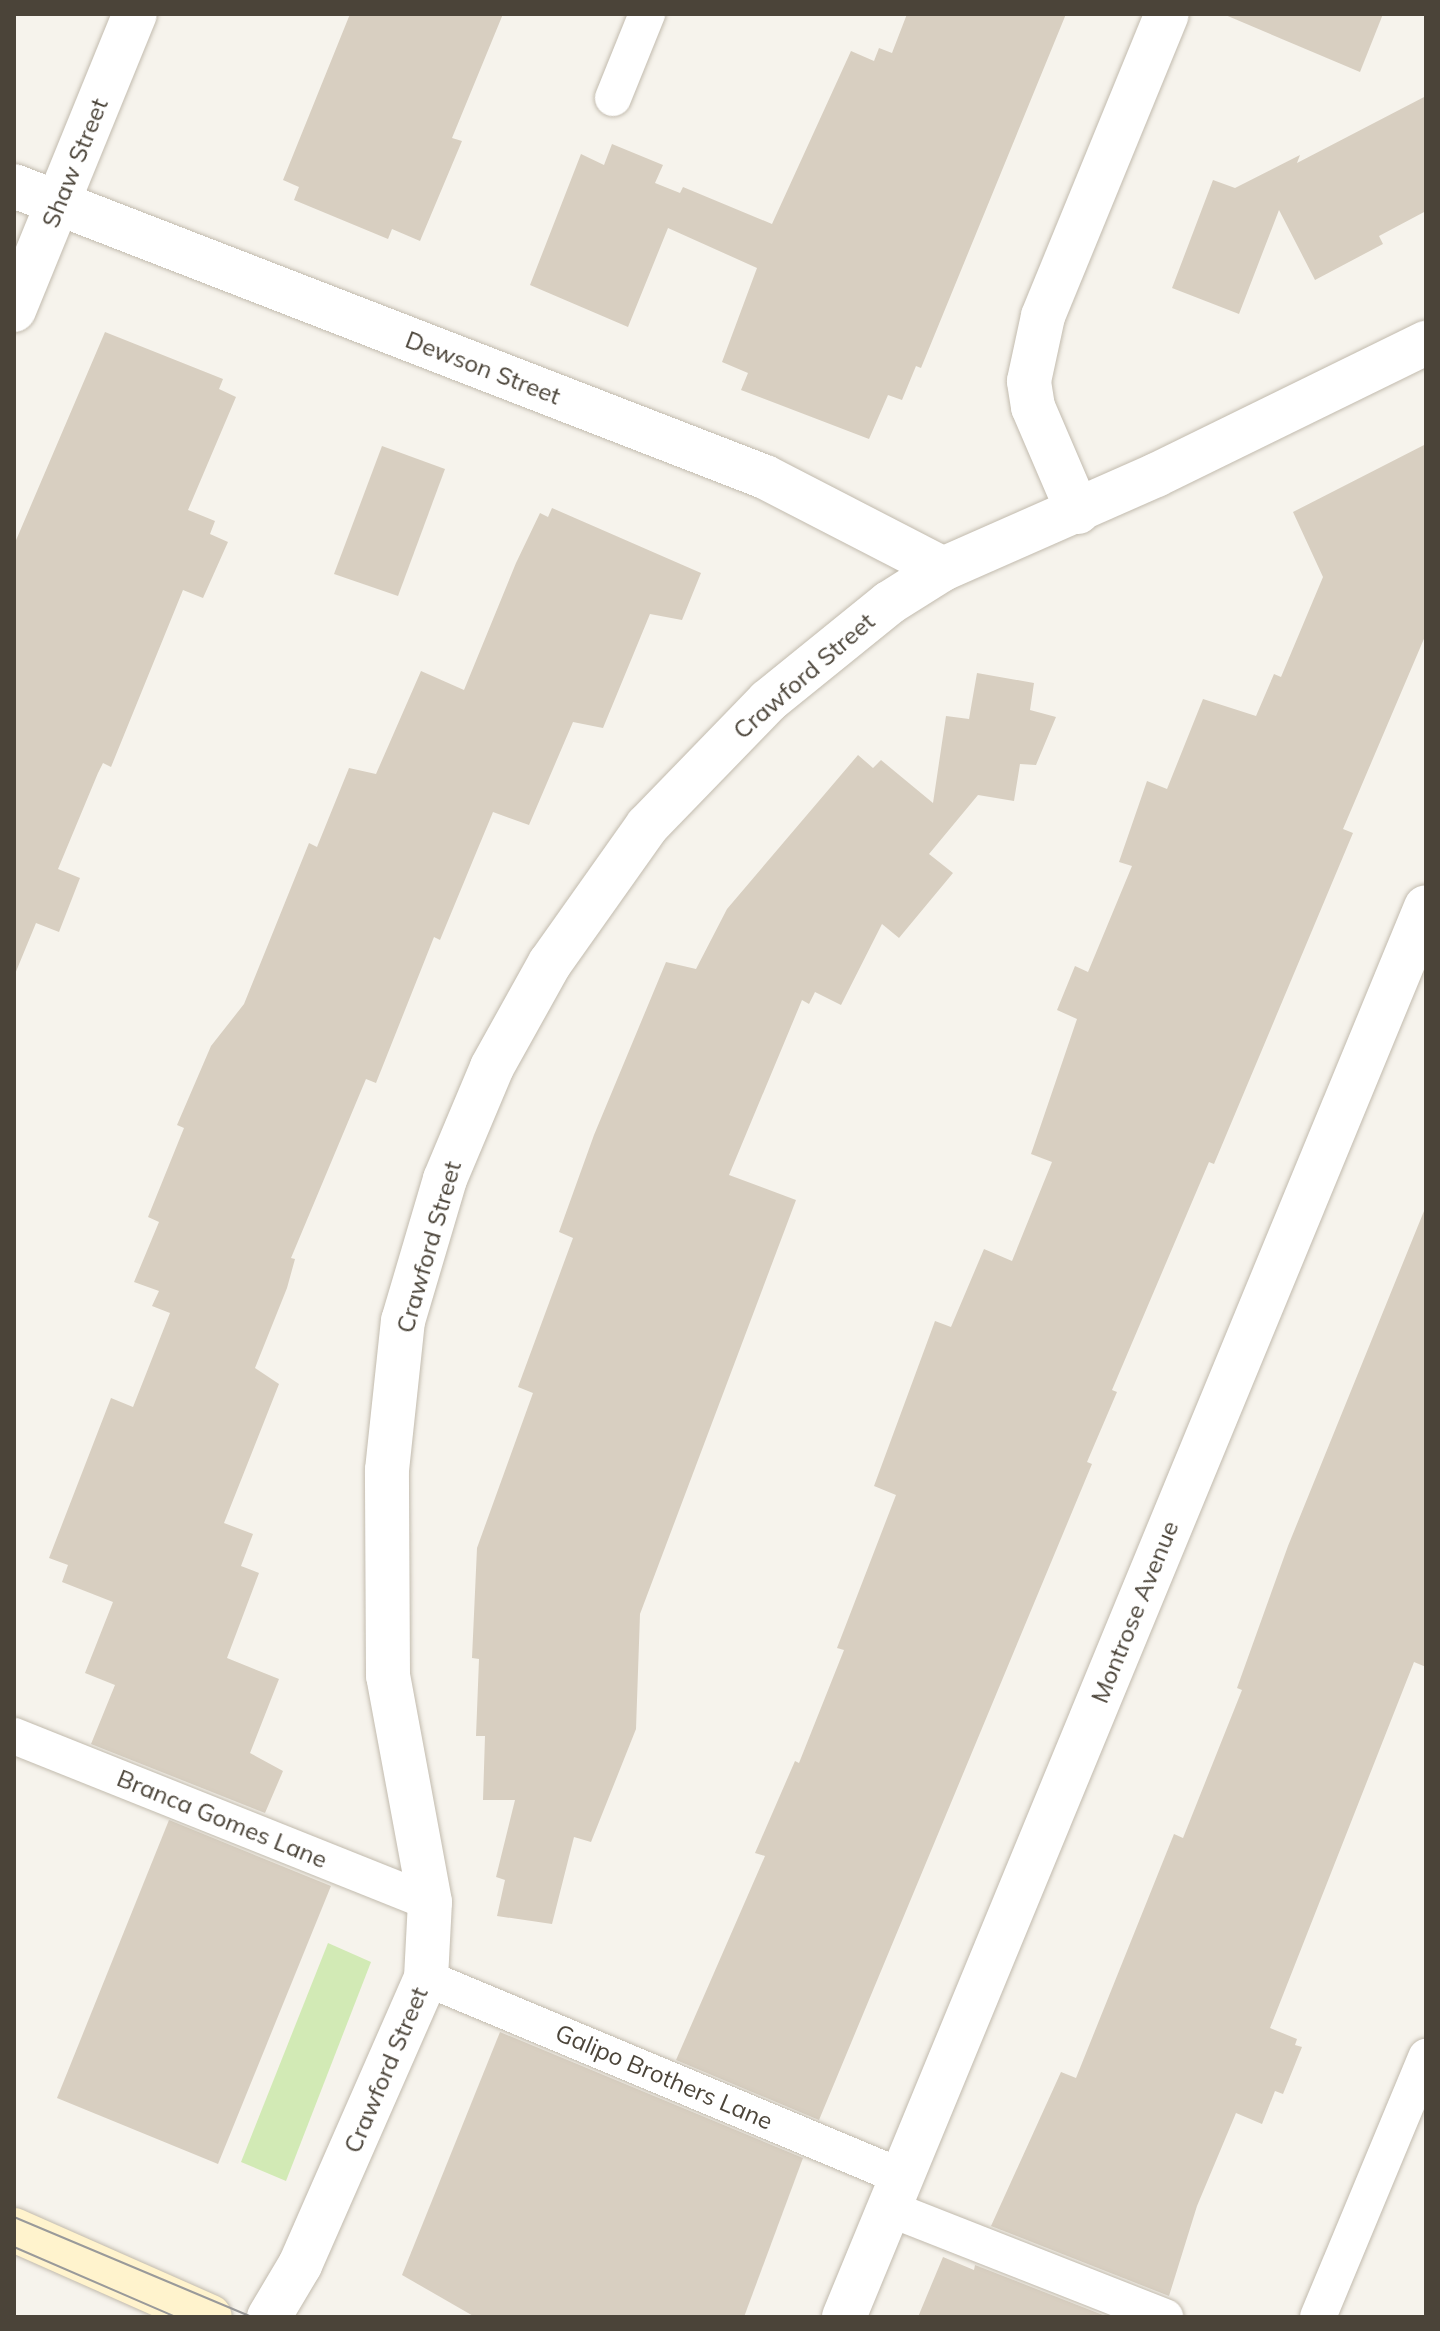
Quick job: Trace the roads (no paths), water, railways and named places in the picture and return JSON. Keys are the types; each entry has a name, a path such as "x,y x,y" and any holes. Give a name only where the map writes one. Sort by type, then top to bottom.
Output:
{"main road":[{"path":"14,2230 210,2317"}],"street":[{"name":"Shaw Street","path":"14,310 135,14"},
{"path":"1078,512 1033,407 1029,381 1043,316 1167,14"},
{"name":"Dewson Street","path":"14,186 765,477 943,569"},
{"name":"Crawford Street","path":"269,2317 300,2265 426,1978 430,1902 388,1676 387,1470 403,1321 445,1179 492,1067 550,963 647,826 768,701 889,603 943,569 1078,512 1426,343"},
{"name":"Montrose Avenue","path":"844,2317 1426,907"}],"lane":[{"path":"613,98 647,14"},
{"name":"Branca Gomes Lane","path":"14,1736 430,1902"},
{"name":"Galipo Brothers Lane","path":"426,1978 1165,2317"},
{"path":"1318,2317 1426,2057"}],"tram line":[{"path":"14,2217 252,2317"},
{"path":"14,2247 176,2317"}]}
